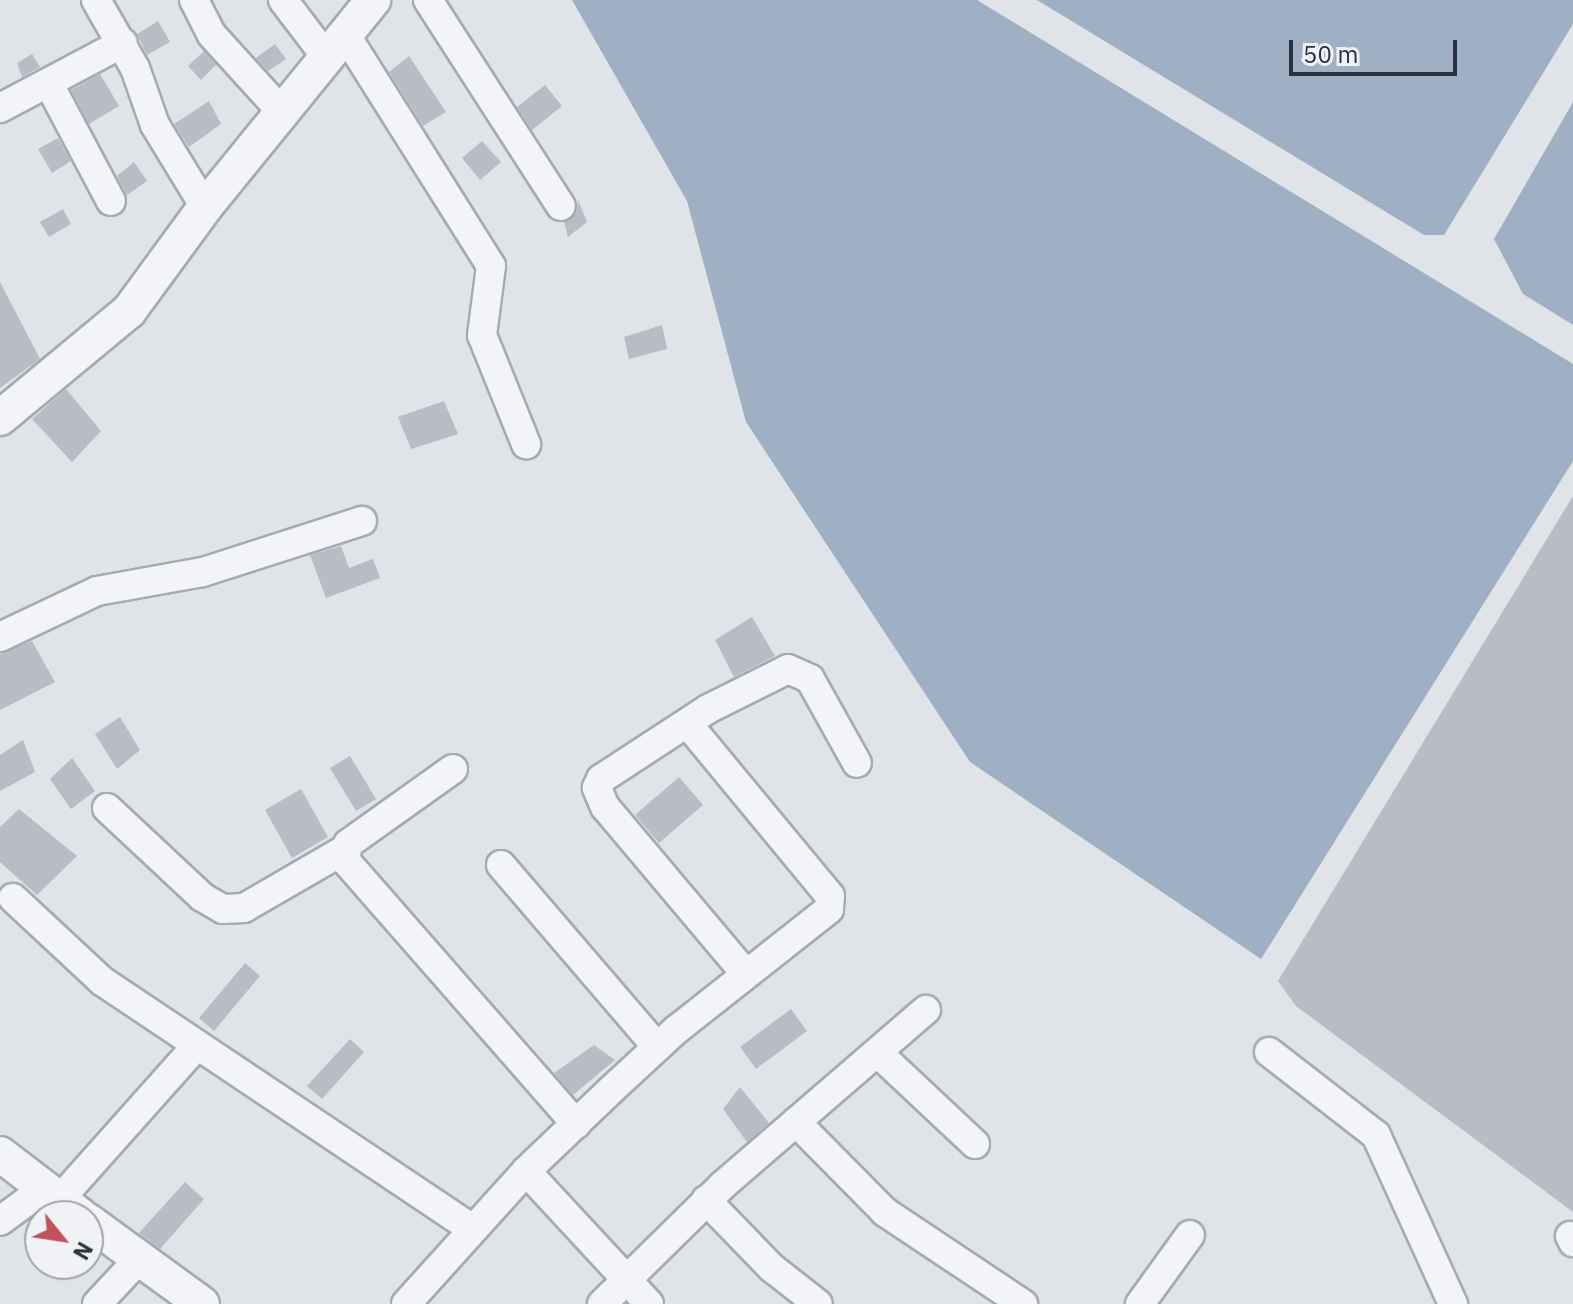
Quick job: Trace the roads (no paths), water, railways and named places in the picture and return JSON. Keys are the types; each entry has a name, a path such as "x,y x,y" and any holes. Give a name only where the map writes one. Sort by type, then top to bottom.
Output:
{"street":[{"path":"96,0 123,43 155,125 205,207"},
{"path":"194,0 212,35 284,114"},
{"path":"283,0 350,22 491,266 482,335 526,444"},
{"path":"428,0 561,206"},
{"path":"0,418 117,325 205,207 284,114 350,22"},
{"path":"0,108 50,86 123,43"},
{"path":"50,86 111,201"},
{"path":"0,637 97,591 203,572 362,521"},
{"path":"745,973 599,799 606,771 751,684 796,669 810,679 857,763"},
{"path":"406,1304 471,1228 526,1171 657,1047 745,973 829,909 830,896 687,723"},
{"path":"107,808 202,897 223,909 244,908 344,850 371,824 453,769"},
{"path":"344,850 345,860 385,909 576,1124"},
{"path":"501,865 657,1047"},
{"path":"13,898 102,981 471,1228"},
{"path":"602,1304 706,1200 926,1010"},
{"path":"63,1200 197,1045"},
{"path":"1269,1052 1376,1135 1453,1304"},
{"path":"878,1053 975,1144"},
{"path":"796,1122 885,1212 1023,1304"},
{"path":"0,1154 61,1200"},
{"path":"526,1171 649,1304"},
{"path":"706,1200 772,1268 818,1304"},
{"path":"0,1221 24,1213"},
{"path":"104,1233 202,1304"},
{"path":"1140,1304 1190,1235"},
{"path":"97,1304 138,1260"}],"water":[{"path":"572,0 977,0 1573,364 1573,461 1261,959 970,762 746,422 687,201"},
{"path":"1037,0 1573,0 1573,24 1444,235 1424,235"},
{"path":"1573,102 1573,325 1523,294 1494,239"}]}
